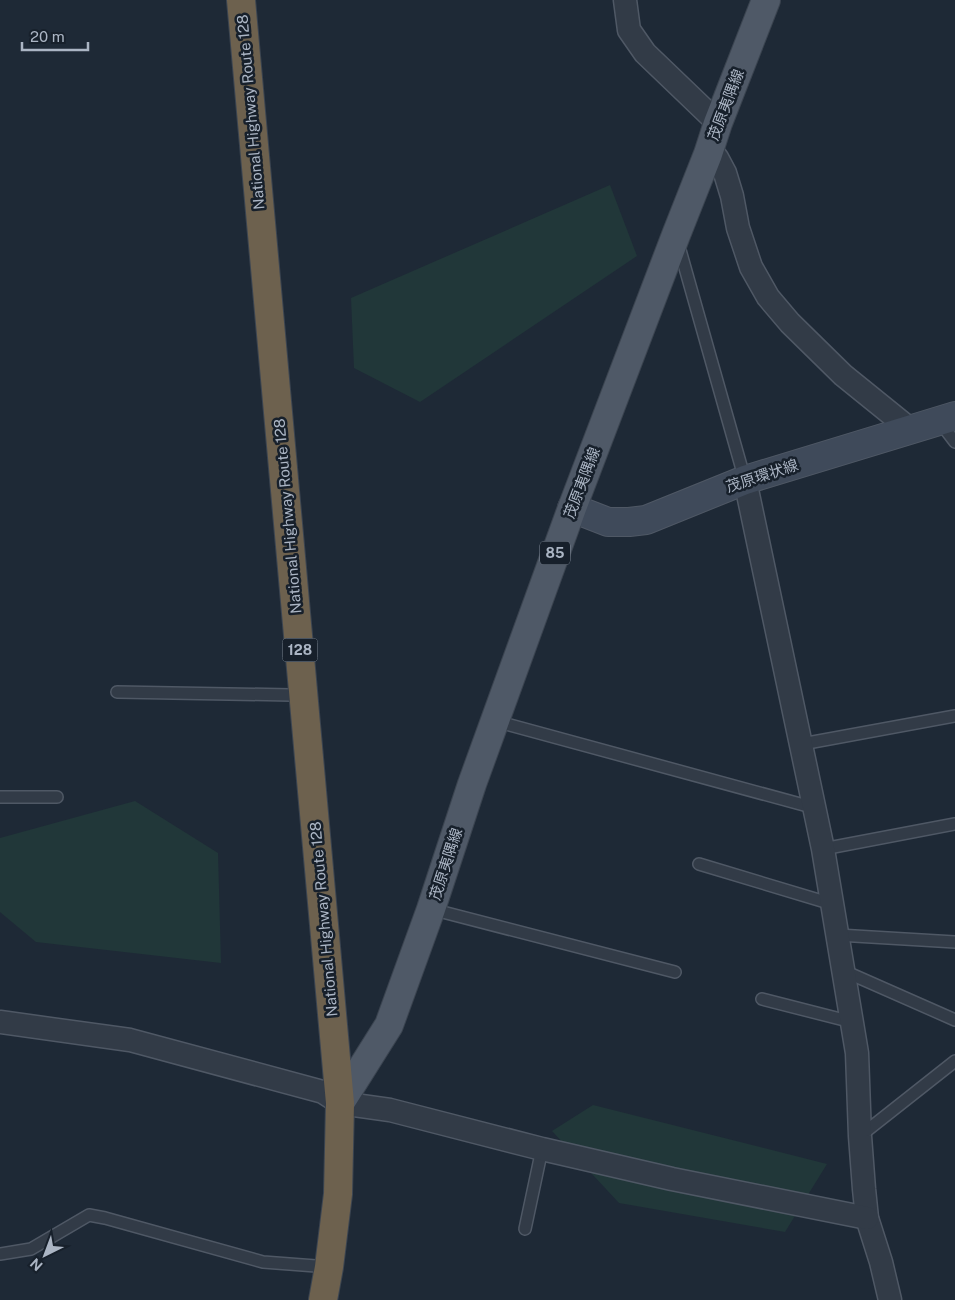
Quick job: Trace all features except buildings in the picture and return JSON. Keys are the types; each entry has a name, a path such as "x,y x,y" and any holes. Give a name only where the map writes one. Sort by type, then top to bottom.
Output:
{"highway":[{"name":"National Highway Route 128","path":"241,0 340,1102 338,1194 323,1300"}],"main road":[{"name":"茂原夷隅線","path":"340,1102 389,1026 431,909 494,721 572,508 766,0"},
{"name":"茂原環状線","path":"572,508 608,522 646,520 745,480 911,430 950,426"}],"street":[{"path":"625,0 629,30 637,43 718,123"},
{"path":"708,154 717,158 725,173 732,196 738,228 751,267 768,297 790,323 843,376 911,430"},
{"path":"745,480 823,849 857,1052 860,1136 867,1218 881,1262 890,1300"},
{"path":"0,1022 130,1040 323,1092 340,1102 390,1110 542,1149 672,1179 867,1218"}],"lane":[{"path":"676,234 745,480"},
{"path":"117,692 292,695 304,699"},
{"path":"802,744 955,716"},
{"path":"494,721 815,808"},
{"path":"0,798 57,797"},
{"path":"823,849 955,824"},
{"path":"699,864 832,904"},
{"path":"431,909 674,972"},
{"path":"838,934 955,942"},
{"path":"844,971 955,1020"},
{"path":"762,999 852,1022"},
{"path":"860,1136 955,1061"},
{"path":"525,1229 542,1149"},
{"path":"0,1254 31,1249 89,1215 263,1262 329,1267"}],"green space":[{"path":"610,185 637,256 420,402 354,368 351,298"},
{"path":"135,801 218,853 221,963 36,942 0,912 0,838"},
{"path":"593,1105 827,1164 785,1232 619,1203 552,1131"}]}
